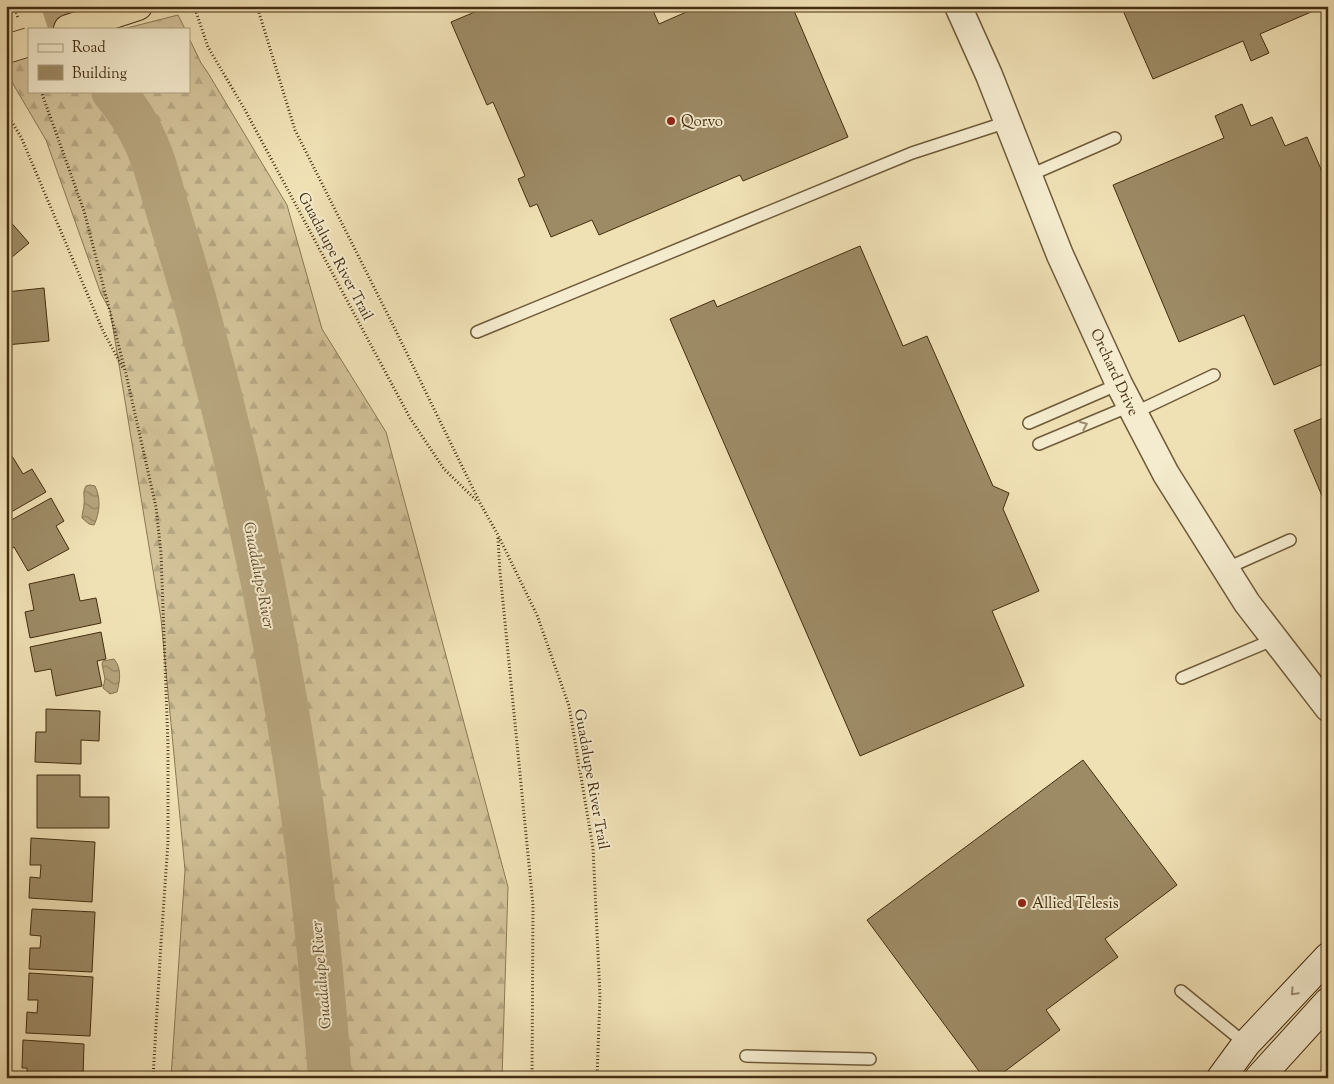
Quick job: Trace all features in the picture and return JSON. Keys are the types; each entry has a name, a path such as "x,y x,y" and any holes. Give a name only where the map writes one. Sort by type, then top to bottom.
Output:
{"highway":[{"path":"71,28 138,6"},
{"path":"6,49 28,42"}],"main road":[{"path":"1221,1078 1246,1044 1328,957"},
{"path":"1246,1044 1265,1070 1328,1002"}],"street":[{"name":"Orchard Drive","path":"958,6 989,75 1060,255 1128,401 1166,474 1247,603 1328,708"}],"lane":[{"path":"477,332 907,156 1007,122"},
{"path":"1028,176 1115,138"},
{"path":"1029,423 1128,401 1214,375"},
{"path":"1039,444 1128,401"},
{"path":"1225,569 1290,540"},
{"path":"1182,678 1275,639"},
{"path":"1182,991 1246,1044"},
{"path":"746,1056 870,1059"}],"path":[{"name":"Guadalupe River Trail","path":"194,6 208,47 264,144 410,418 444,469 480,503"},
{"name":"Guadalupe River Trail","path":"256,6 295,130 394,325 480,503 498,535 537,615 569,706 593,848 600,996 597,1078"},
{"path":"42,92 84,211 126,374 156,507 161,553 168,745 168,842 153,1078"},
{"path":"6,112 21,136 103,331 126,374"},
{"path":"498,535 533,905 532,1078"}],"green space":[{"path":"178,15 184,28 127,28"},
{"path":"190,40 201,63 287,205 322,329 386,432 508,887 502,1078 171,1078 185,870 161,619 110,310 101,294 46,140 6,72 6,59 28,53 28,92 190,92"}],"water":[{"path":"86,486 95,486 99,500 98,516 94,525 89,524 82,518 84,491"},
{"path":"114,659 119,670 119,679 117,692 110,694 103,688 105,679 102,664 103,661"}],"building":[{"name":"Qorvo","path":"489,6 651,6 659,24 700,6 792,6 848,137 743,181 740,175 599,235 592,220 551,237 537,204 530,207 518,179 525,176 493,102 487,105 451,22"},
{"path":"1121,6 1325,6 1260,34 1269,53 1251,61 1243,41 1153,79"},
{"path":"1242,104 1251,126 1272,117 1285,146 1307,137 1328,185 1328,362 1274,385 1244,315 1179,342 1113,185 1224,138 1215,116"},
{"path":"8,219 29,243 6,262 6,220"},
{"path":"860,246 903,346 927,336 993,486 1009,493 1003,509 1039,591 992,611 1024,686 860,756 670,319 714,300 717,307"},
{"path":"44,288 49,341 6,345 6,292"},
{"path":"1328,416 1328,510 1294,430"},
{"path":"9,451 23,474 32,469 46,492 6,515 6,453"},
{"path":"51,498 64,521 56,526 69,549 28,571 14,547 6,552 6,523"},
{"path":"74,574 80,601 96,598 101,623 30,638 25,612 34,610 29,584"},
{"path":"101,632 106,659 97,661 102,686 56,696 51,669 35,672 30,647"},
{"path":"46,709 100,711 99,741 81,740 81,764 35,762 36,732 46,732"},
{"name":"Allied Telesis","path":"1083,760 1177,885 1105,939 1118,957 1046,1010 1060,1030 996,1078 984,1078 867,920"},
{"path":"37,775 80,775 80,797 109,797 109,828 37,828"},
{"path":"31,838 95,842 92,902 29,898 30,877 40,878 41,865 30,865"},
{"path":"32,909 95,912 92,972 29,969 30,948 40,948 41,936 30,935"},
{"path":"29,973 93,977 90,1036 26,1033 27,1012 37,1013 38,1000 28,1000"},
{"path":"23,1040 84,1044 83,1078 27,1078 27,1068 22,1068"}],"waterway":[{"name":"Guadalupe River","path":"64,6 71,28"},
{"name":"Guadalupe River","path":"114,92 139,129 156,168 190,284 243,489 280,671 300,793 317,935 330,1078"}],"place":[{"name":"Qorvo","path":"671,121"},
{"name":"Allied Telesis","path":"1022,903"}]}
